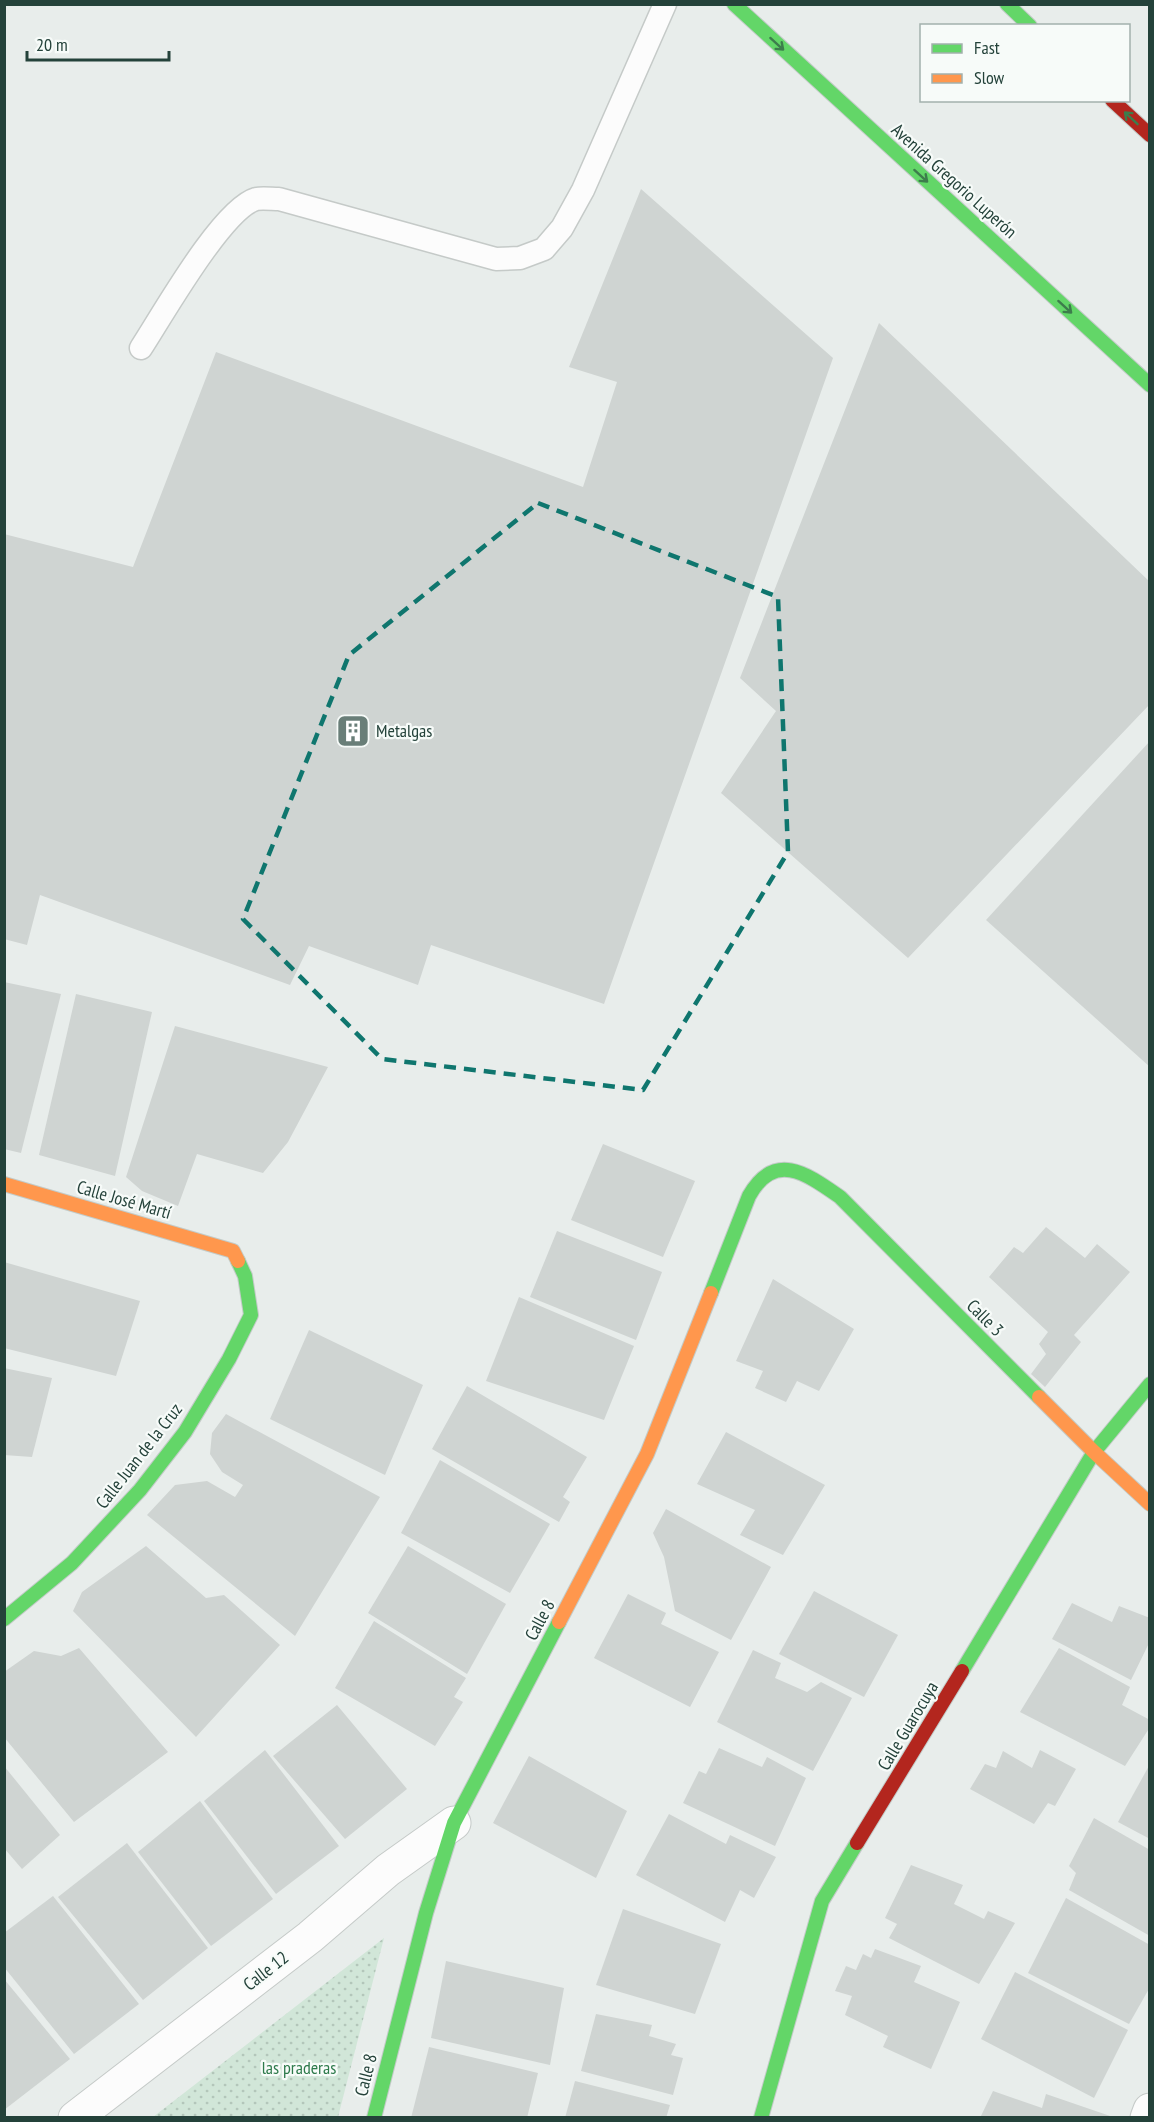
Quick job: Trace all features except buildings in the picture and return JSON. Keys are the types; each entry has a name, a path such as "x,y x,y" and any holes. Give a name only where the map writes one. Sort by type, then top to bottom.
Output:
{"street":[{"name":"Avenida Gregorio Luperón","path":"734,4 1149,385"},
{"path":"1007,4 1028,24"},
{"path":"1114,102 1149,135"},
{"name":"Calle 3","path":"788,1168 807,1175 840,1197 1094,1452 1149,1504"},
{"name":"Calle 8","path":"374,2118 426,1913 454,1822 647,1454 749,1196 759,1179 774,1170 788,1168"},
{"name":"Calle José Martí","path":"4,1184 233,1251"},
{"name":"Calle Juan de la Cruz","path":"4,1618 72,1563 140,1490 186,1432 229,1359 251,1314 245,1276 233,1251"},
{"name":"Calle Guarocuya","path":"761,2118 822,1901 1094,1452 1149,1384"},
{"name":"Calle 12","path":"75,2118 310,1937 388,1870 454,1822"},
{"path":"1147,2118 1149,2110"}],"lane":[{"path":"141,348 216,233 235,212 256,200 279,200 496,259 520,258 543,249 562,228 583,190 664,4"}],"highlighted area":[{"path":"538,503 778,597 788,852 643,1090 382,1059 243,919 349,655"}],"green space":[{"name":"las praderas","path":"384,1938 338,2117 153,2117"}],"traffic: fast":[{"path":"734,4 1150,385"},
{"path":"1007,4 1028,24"},
{"path":"711,1293 749,1196 759,1182 781,1170 804,1174 840,1197 1039,1397"},
{"path":"4,1619 72,1563 140,1490 185,1432 229,1359 251,1315 245,1276 238,1261"},
{"path":"962,1671 1094,1452 1150,1384"},
{"path":"374,2118 426,1913 454,1823 559,1622"},
{"path":"761,2118 822,1901 857,1843"}],"traffic: slow":[{"path":"4,1184 233,1251 238,1261"},
{"path":"559,1622 647,1454 711,1293"},
{"path":"1039,1397 1150,1504"}],"traffic: jam":[{"path":"1114,102 1150,135"},
{"path":"857,1843 962,1671"}],"place":[{"name":"Metalgas","path":"353,731"}]}
